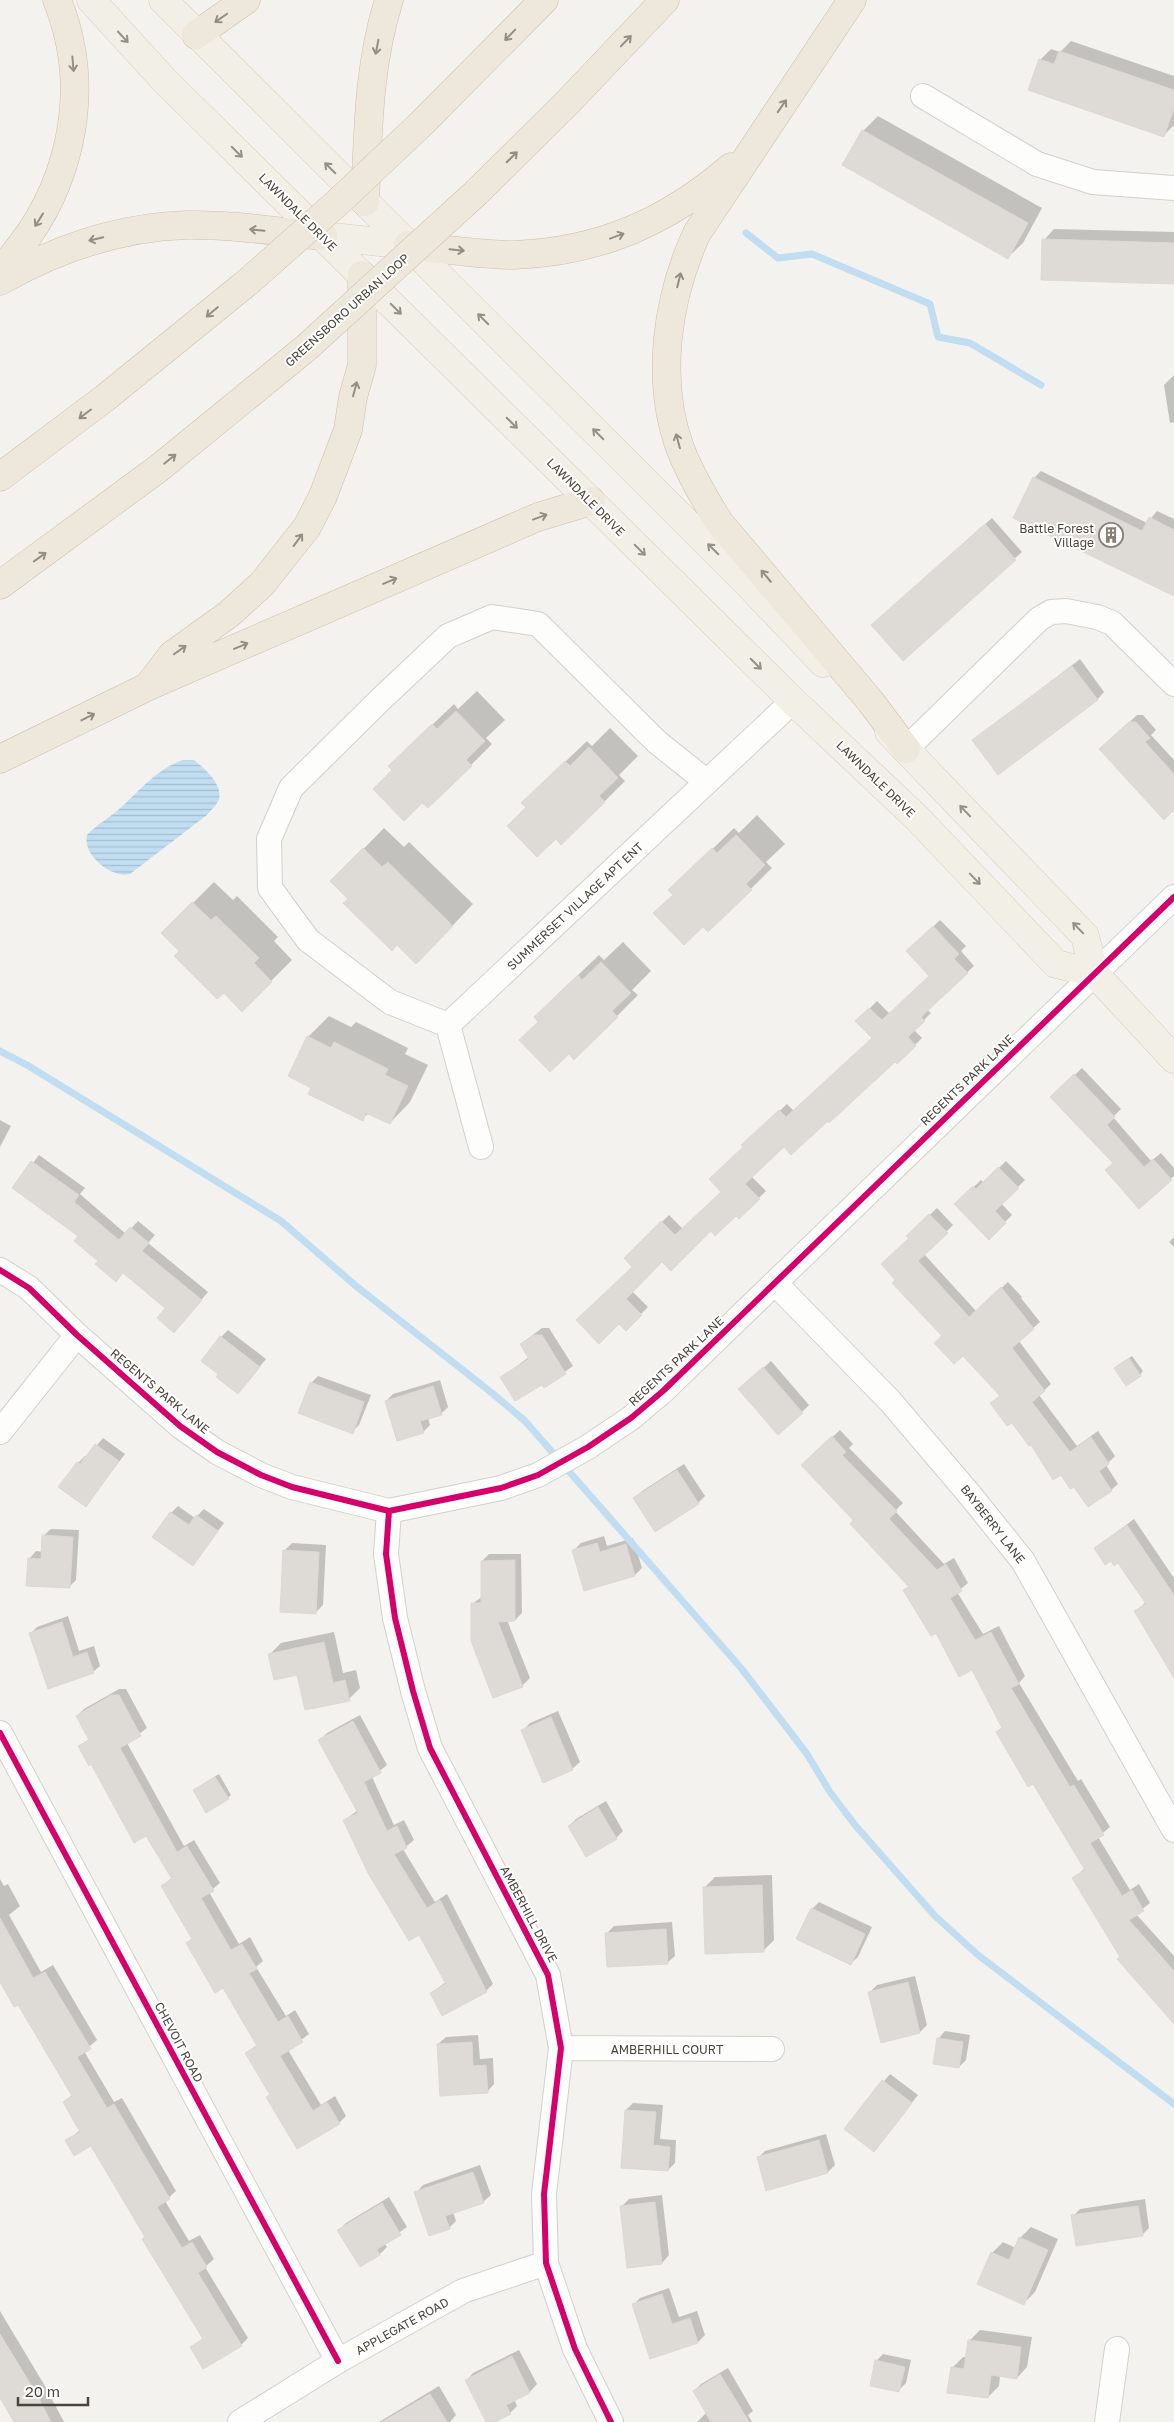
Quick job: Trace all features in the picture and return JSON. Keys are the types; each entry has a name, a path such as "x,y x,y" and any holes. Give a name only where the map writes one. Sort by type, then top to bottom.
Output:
{"highway":[{"path":"0,270 29,236 44,213 65,161 72,134 75,80 72,53 57,0"},
{"path":"196,35 246,0"},
{"path":"365,202 373,66 381,25 389,0"},
{"path":"0,477 106,398 249,281 336,204 420,124 544,0"},
{"name":"GREENSBORO URBAN LOOP","path":"0,585 160,468 306,348 477,192 566,104 664,0"},
{"path":"852,0 697,233 680,276 668,331 667,369 671,410 679,446 698,489 719,522 866,696 906,750"},
{"path":"408,245 513,255 546,252 607,240 660,218 685,203 709,186 754,145"},
{"path":"0,281 57,252 90,240 156,227 217,226 323,236"},
{"path":"148,686 172,655 229,614 262,584 307,527 323,496 348,430 353,396 362,365 362,275"},
{"path":"0,759 148,686 538,517 591,501"}],"main road":[{"name":"LAWNDALE DRIVE","path":"91,0 164,80 793,700 917,818 1056,964 1094,973"},
{"path":"163,0 748,583 1085,936 1094,973 1174,1059"},
{"path":"362,275 365,202"},
{"path":"323,236 408,245"}],"street":[{"path":"923,96 1037,164 1093,182 1174,188"},
{"path":"906,750 1039,619 1052,612 1066,611 1097,617 1112,623 1174,684"},
{"path":"481,1147 448,1025 390,1002 315,946 308,940 270,888 269,839 291,788 448,636 492,617 538,624 657,742 707,782"},
{"name":"SUMMERSET VILLAGE APT ENT","path":"448,1025 793,700"},
{"name":"REGENTS PARK LANE","path":"0,1270 29,1288 78,1335 180,1426 218,1452 260,1475 292,1488 389,1511 501,1488 538,1475 588,1447 631,1418 663,1391 1174,897"},
{"name":"BAYBERRY LANE","path":"775,1283 890,1400 970,1494 1023,1561 1174,1830"},
{"path":"0,1432 78,1335"},
{"name":"AMBERHILL DRIVE","path":"389,1511 386,1554 395,1618 413,1691 430,1748 548,1975 561,2048 544,2194 546,2263 575,2349 611,2422"},
{"name":"CHEVOIT ROAD","path":"0,1732 338,2361"},
{"name":"AMBERHILL COURT","path":"561,2048 772,2050"},
{"name":"APPLEGATE ROAD","path":"240,2422 338,2361 463,2291 546,2263"},
{"path":"1107,2422 1117,2349"}],"water":[{"path":"183,760 194,760 212,777 219,793 219,799 215,805 207,815 130,874 115,873 100,864 89,850 87,835 156,775"}],"building":[{"path":"1059,51 1174,90 1174,108 1164,137 1028,90 1039,59 1054,64"},
{"path":"862,130 1028,223 1008,259 842,165"},
{"path":"1042,239 1174,243 1174,284 1041,280"},
{"name":"Battle Forest Village","path":"1033,477 1142,531 1149,517 1174,530 1174,596 1013,518"},
{"name":"Battle Forest Village","path":"985,524 1016,560 903,661 871,625"},
{"path":"1072,666 1098,700 998,775 972,740"},
{"path":"456,711 485,741 466,760 472,766 428,808 422,803 404,821 373,789 392,770 388,766 432,724 437,729"},
{"path":"1129,722 1136,722 1150,738 1145,742 1174,774 1174,810 1164,820 1099,749"},
{"path":"589,747 618,778 599,796 605,802 561,845 556,839 537,857 507,826 526,807 521,803 565,761 570,766"},
{"path":"736,835 765,865 746,884 752,890 708,932 703,927 684,945 653,913 673,895 668,890 712,848 717,853"},
{"path":"363,848 382,867 388,862 453,926 416,964 397,945 392,951 343,903 348,899 330,881"},
{"path":"192,902 211,920 216,916 259,958 254,963 272,982 242,1012 224,993 217,999 174,956 179,951 161,933"},
{"path":"933,926 959,954 954,959 968,973 921,1017 925,1021 908,1037 916,1046 897,1064 895,1062 791,1155 784,1147 745,1184 760,1199 739,1219 736,1216 715,1236 711,1231 671,1271 662,1262 626,1299 642,1315 626,1331 619,1324 599,1344 576,1320 632,1267 624,1258 661,1221 675,1235 721,1192 709,1179 743,1147 741,1145 779,1110 786,1117 872,1038 855,1021 869,1008 882,1020 929,976 906,951"},
{"path":"601,962 631,993 612,1011 618,1017 574,1060 569,1054 550,1072 519,1040 538,1022 534,1017 578,975 582,980"},
{"path":"307,1036 331,1048 334,1042 388,1069 385,1075 408,1086 390,1124 366,1113 363,1121 308,1094 311,1088 288,1076"},
{"path":"1074,1074 1115,1117 1107,1125 1144,1167 1153,1159 1172,1180 1139,1209 1105,1170 1113,1163 1050,1097"},
{"path":"31,1161 79,1195 74,1202 119,1240 130,1227 149,1243 142,1251 202,1300 174,1333 157,1318 165,1308 123,1273 116,1282 95,1264 98,1261 74,1241 78,1236 12,1188"},
{"path":"998,1167 1019,1188 995,1211 1006,1223 989,1240 954,1204 973,1186 976,1189"},
{"path":"929,1214 948,1233 918,1261 969,1317 1001,1287 1034,1329 1012,1348 1045,1391 1032,1402 1070,1452 1091,1437 1109,1464 1099,1471 1112,1491 1088,1507 1074,1487 1070,1489 1061,1475 1053,1480 1031,1445 1029,1446 1012,1423 1007,1426 990,1403 1000,1396 963,1356 954,1364 934,1343 942,1336 892,1283 895,1280 881,1264 909,1238 906,1236"},
{"path":"534,1335 542,1335 566,1374 544,1388 542,1385 515,1401 500,1377 529,1359 520,1344"},
{"path":"220,1336 260,1367 238,1394 216,1377 218,1374 201,1361"},
{"path":"1129,1358 1141,1376 1126,1386 1114,1368"},
{"path":"763,1367 803,1413 778,1435 738,1389"},
{"path":"310,1382 364,1402 353,1434 298,1413"},
{"path":"433,1386 442,1415 420,1421 424,1433 397,1441 385,1401"},
{"path":"832,1436 846,1452 842,1455 897,1511 889,1519 937,1570 946,1564 962,1591 950,1598 975,1640 991,1632 1019,1684 1011,1688 1070,1787 1074,1785 1104,1835 1090,1843 1122,1896 1132,1890 1144,1911 1129,1920 1174,1971 1174,2024 1117,1959 1120,1957 1072,1878 1085,1870 1033,1784 1028,1787 996,1732 1002,1728 972,1670 959,1677 936,1633 931,1636 903,1590 909,1587 850,1524 853,1520 801,1465"},
{"path":"95,1444 119,1461 86,1507 58,1487 77,1462 80,1464"},
{"path":"677,1470 699,1504 655,1532 633,1498"},
{"path":"170,1512 189,1525 196,1515 218,1531 193,1566 152,1537"},
{"path":"1127,1525 1174,1595 1174,1678 1134,1611 1146,1604 1118,1563 1114,1566 1111,1561 1105,1565 1094,1548"},
{"path":"42,1535 73,1537 70,1588 26,1586 28,1558 41,1559"},
{"path":"597,1543 600,1552 626,1544 635,1576 584,1591 572,1550"},
{"path":"283,1550 319,1552 316,1614 280,1612"},
{"path":"515,1560 515,1621 498,1622 523,1687 493,1698 471,1641 471,1603 481,1603 481,1561"},
{"path":"62,1622 73,1657 87,1652 94,1673 48,1689 29,1633"},
{"path":"324,1642 333,1683 345,1680 350,1701 305,1710 297,1675 274,1680 268,1654"},
{"path":"111,1695 119,1695 141,1736 120,1748 177,1852 187,1846 214,1891 201,1898 231,1950 242,1944 257,1969 249,1973 278,2022 288,2016 303,2042 280,2056 313,2111 327,2102 340,2124 297,2149 266,2097 270,2095 245,2053 257,2046 223,1988 215,1993 186,1943 192,1939 161,1886 172,1879 146,1836 134,1843 91,1764 89,1766 78,1746 89,1740 76,1716"},
{"path":"551,1717 573,1770 543,1783 521,1730"},
{"path":"353,1721 381,1773 364,1782 387,1831 397,1826 407,1848 394,1854 427,1908 440,1900 487,1992 442,2016 430,1993 446,1984 419,1935 409,1941 368,1873 343,1820 358,1813 318,1740"},
{"path":"215,1777 229,1799 206,1813 193,1790"},
{"path":"598,1807 617,1839 586,1857 568,1826"},
{"path":"762,1885 764,1952 705,1954 703,1887"},
{"path":"811,1908 865,1934 851,1965 796,1939"},
{"path":"0,1918 33,1978 45,1972 91,2049 77,2057 107,2108 114,2104 170,2199 157,2207 182,2248 192,2242 207,2267 198,2273 242,2346 203,2369 190,2347 203,2339 142,2239 145,2237 91,2146 74,2156 65,2140 80,2132 63,2102 72,2096 18,2005 14,2007 0,1982"},
{"path":"666,1929 668,1964 607,1967 605,1933"},
{"path":"908,1982 920,2033 881,2043 868,1992"},
{"path":"937,2038 963,2042 959,2068 933,2064"},
{"path":"472,2042 473,2066 486,2065 488,2093 440,2096 437,2044"},
{"path":"882,2080 912,2103 874,2152 844,2129"},
{"path":"625,2110 656,2112 653,2145 670,2147 668,2171 621,2168"},
{"path":"819,2140 828,2173 766,2191 757,2157"},
{"path":"473,2172 484,2203 445,2216 450,2229 429,2236 414,2192"},
{"path":"655,2202 662,2264 627,2268 620,2206"},
{"path":"382,2203 401,2235 377,2249 380,2255 360,2267 337,2230"},
{"path":"1138,2206 1143,2236 1076,2246 1071,2215"},
{"path":"1019,2237 1048,2250 1024,2305 977,2284 991,2252 1009,2260"},
{"path":"662,2294 672,2324 690,2318 698,2343 650,2359 632,2304"},
{"path":"0,2334 51,2422 14,2422 0,2398"},
{"path":"968,2340 1021,2347 1017,2379 991,2375 988,2398 947,2393 951,2367 964,2369"},
{"path":"512,2356 530,2393 506,2405 511,2414 495,2422 486,2422 465,2380"},
{"path":"875,2360 905,2367 899,2392 870,2386"},
{"path":"720,2374 749,2422 711,2422 693,2391"},
{"path":"430,2394 447,2422 382,2422"}],"waterway":[{"path":"746,233 778,258 812,254 930,304 938,337 970,343 1041,385"},
{"path":"0,1051 27,1065 281,1221 356,1286 525,1421 741,1668 807,1754 830,1792 855,1825 935,1916 978,1955 1174,2104"}],"cycle path":[{"path":"0,1270 29,1288 77,1335 180,1426 217,1452 261,1475 292,1487 389,1511 501,1488 538,1475 588,1447 631,1418 663,1391 1174,897"},
{"path":"389,1511 386,1554 395,1618 413,1691 430,1748 548,1975 561,2048 544,2194 546,2263 575,2349 611,2422"},
{"path":"0,1733 338,2361"}],"place":[{"name":"Battle Forest Village","path":"1111,535"}]}
